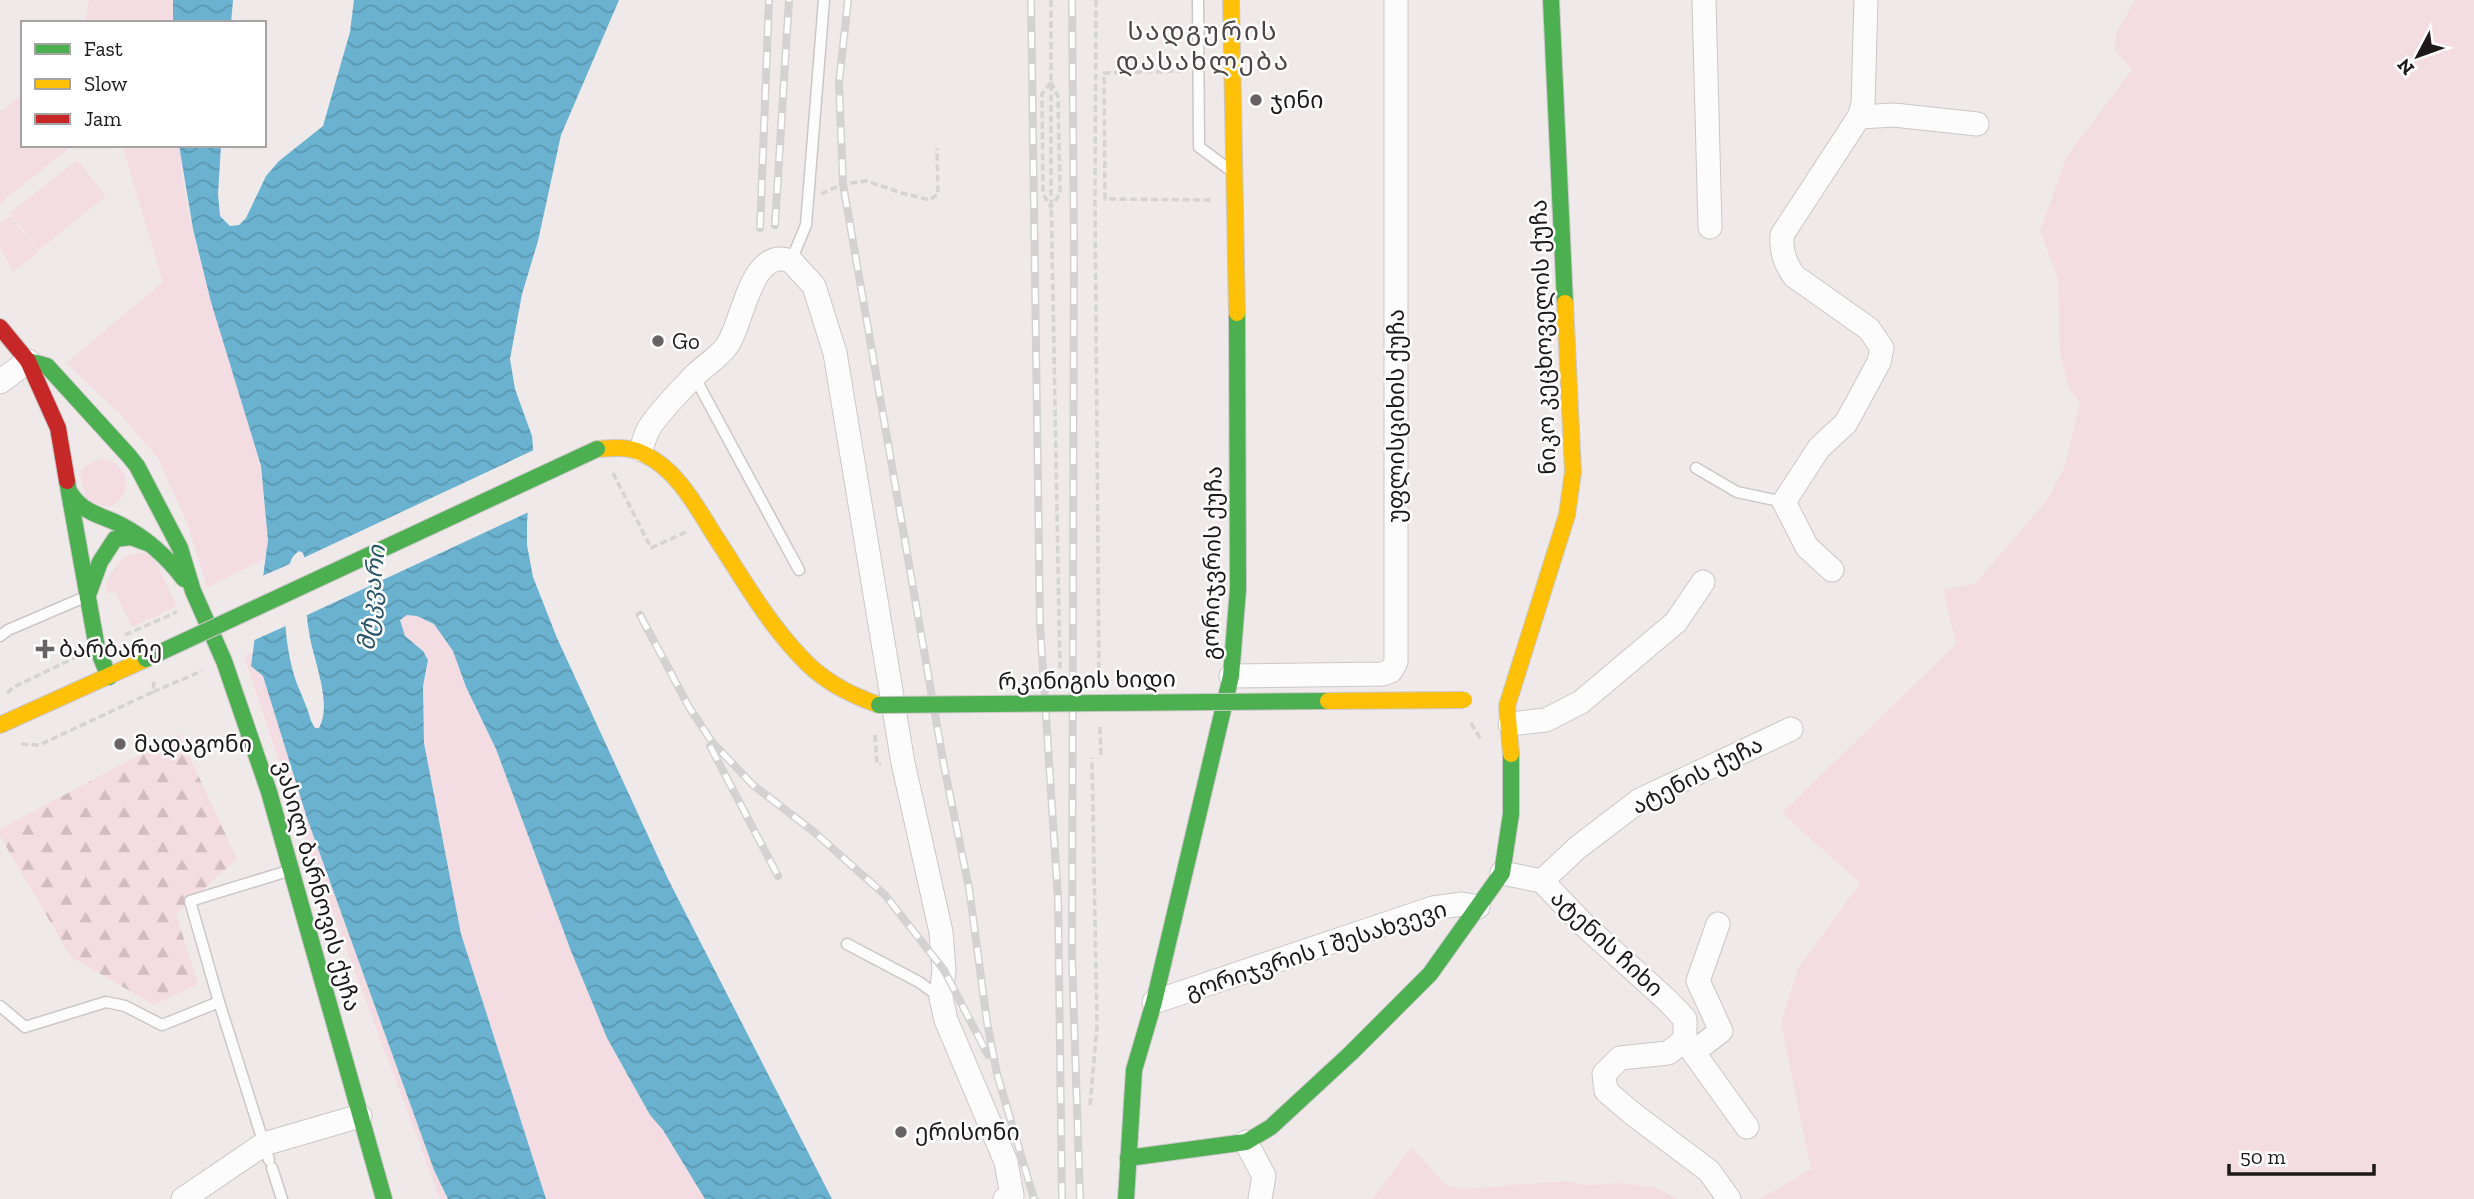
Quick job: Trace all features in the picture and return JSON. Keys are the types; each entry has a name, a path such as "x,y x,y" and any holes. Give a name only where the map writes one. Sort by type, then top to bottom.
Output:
{"main road":[{"name":"გორიჯვრის ქუჩა","path":"1126,1199 1134,1070 1154,1002 1231,676 1238,589 1236,201 1231,0"},
{"name":"ნიკო კეცხოველის ქუჩა","path":"1128,1158 1246,1142 1270,1127 1430,974 1502,873 1508,854 1510,817 1500,709 1567,515 1573,472 1551,0"},
{"path":"0,327 28,361 58,428 97,648 109,677"},
{"name":"ვასილ ბარნოვის ქუჩა","path":"28,361 47,366 133,461 180,548 196,597 224,661 269,792 384,1199"},
{"path":"0,725 109,677 597,449 616,447 641,450"},
{"path":"87,596 121,519 140,490 140,477 133,461 119,449 96,448"},
{"name":"რკინიგის ხიდი","path":"641,450 684,488 788,646 828,683 865,702 879,705 1464,700 1500,709"},
{"path":"76,461 71,471 70,489 76,504 85,512 121,519"},
{"name":"ვასილ ბარნოვის ქუჩა","path":"121,519 131,537 153,545 165,554 196,597"}],"street":[{"name":"უფლისციხის ქუჩა","path":"1231,676 1382,674 1391,671 1396,662 1396,0"},
{"path":"1704,0 1710,227"},
{"path":"1832,570 1807,547 1784,502 1818,448 1846,423 1879,362 1882,348 1869,329 1794,276 1786,264 1781,246 1782,235 1858,117 1865,90 1866,0"},
{"path":"1858,117 1894,115 1977,124"},
{"path":"641,450 649,429 694,376 726,348 741,317 753,279 762,268 775,260 791,261 814,286 835,353 903,763 940,932 944,970 941,998 951,1033 1006,1162 1010,1198"},
{"path":"0,382 28,361"},
{"path":"1500,709 1546,720 1581,702 1676,622 1703,582"},
{"name":"ატენის ქუჩა","path":"1542,881 1577,848 1640,800 1791,729"},
{"name":"ატენის ჩიხი","path":"1502,873 1542,881 1584,925 1667,1000 1685,1019 1690,1046 1747,1127"},
{"name":"გორიჯვრის I შესახვევი","path":"1154,1002 1433,908 1462,904 1478,907"},
{"name":"ატენის ჩიხი","path":"1718,924 1698,981 1721,1031 1668,1053 1620,1058 1604,1074 1606,1091 1709,1171 1730,1199"},
{"path":"183,1199 360,1116"},
{"path":"1246,1142 1264,1176 1260,1199"}],"lane":[{"path":"791,261 806,225 824,0"},
{"path":"1198,0 1199,147 1235,174"},
{"path":"694,376 799,570"},
{"path":"1696,468 1737,492 1784,502"},
{"path":"0,636 8,629 87,596"},
{"path":"282,1199 190,901 290,870"},
{"path":"846,944 919,982 941,998"},
{"path":"0,1006 25,1027 106,1002 124,1006 162,1026 219,1002"}],"path":[{"path":"1051,0 1051,207 1060,670"},
{"path":"1096,0 1099,691"},
{"path":"1096,73 1198,71"},
{"path":"1104,73 1105,199"},
{"path":"1051,82 1042,94 1042,194 1051,207"},
{"path":"1051,82 1058,96 1060,194 1051,207"},
{"path":"809,199 843,184 866,181 930,200 938,194 937,148"},
{"path":"1095,199 1236,201"},
{"path":"125,635 196,597"},
{"path":"3,698 13,687 77,657"},
{"path":"10,748 21,744 39,745 224,661"},
{"path":"153,692 155,678"},
{"path":"1464,717 1480,738"},
{"path":"1100,718 1101,758"},
{"path":"1090,1105 1097,1027 1092,758"}],"green space":[{"path":"89,0 173,0 173,21 85,21"},
{"path":"2135,0 2474,0 2474,1199 1760,1199 1811,1169 1781,1023 1798,969 1860,883 1782,813 1956,644 1943,589 1975,584 2048,499 2065,466 2080,403 2069,389 2060,353 2058,279 2040,231 2067,156 2132,70 2115,51 2116,33"},
{"path":"21,96 21,147 70,147 0,203 0,112"},
{"path":"123,147 179,147 199,256 252,436 263,484 266,558 207,588 188,525 158,458 119,413 66,363 163,282"},
{"path":"77,160 106,196 39,250 10,213"},
{"path":"10,216 39,252 13,272 0,247 0,224"},
{"path":"100,459 118,466 126,479 123,494 109,507 86,502 80,472 85,466"},
{"path":"144,553 154,559 177,606 132,627 114,590 106,594 106,588 121,560 131,554"},
{"path":"407,615 417,616 434,624 453,651 466,687 496,749 571,951 607,1038 650,1115 663,1130 705,1199 546,1199 461,934 424,743 423,686 427,670 423,650 405,636 400,620"},
{"path":"252,652 251,666 263,676 307,818 434,1170 448,1199 440,1199 303,833 244,656"},
{"path":"179,734 237,859 176,914 198,984 154,1005 71,957 0,836 0,829"},
{"path":"1411,1147 1447,1186 1464,1189 1565,1181 1587,1185 1619,1183 1654,1187 1679,1199 1373,1199"}],"water":[{"path":"173,0 233,0 231,21 173,21"},
{"name":"მტკვარი","path":"354,0 619,0 561,135 538,241 522,294 510,359 515,389 532,436 534,460 531,470 527,545 533,577 557,638 668,879 832,1199 705,1199 663,1130 650,1115 607,1038 571,951 496,749 466,687 453,651 434,624 417,616 407,615 400,620 405,636 423,651 428,660 423,686 424,743 461,934 546,1199 448,1199 434,1170 307,818 263,676 251,666 268,540 261,466 211,302 193,229 179,147 221,147 218,194 220,216 230,226 239,225 246,218 266,176 279,161 323,126 350,32","holes":["299,551 303,553 308,623 323,694 323,718 319,728 315,728 311,721 294,675 286,628 289,567"]}],"pier":[{"path":"536,449 531,511 303,617 301,559"},
{"path":"294,562 287,610 288,625 250,642 260,577"}],"railway":[{"path":"760,228 769,0"},
{"path":"775,225 789,0"},
{"path":"848,0 839,83 843,184 944,766 969,888 987,1022 997,1074 1034,1199"},
{"path":"1031,0 1040,625 1058,898 1062,1199"},
{"path":"1072,0 1072,957 1080,1199"},
{"path":"640,615 689,707 712,742 753,785 813,831 885,895 944,970 988,1055"},
{"path":"710,746 778,876"}],"traffic: fast":[{"path":"1551,0 1565,303"},
{"path":"1126,1199 1134,1070 1154,1002 1231,676 1238,589 1237,313"},
{"path":"28,361 47,366 129,456 137,466 180,548 193,591 224,661 269,792 384,1199"},
{"path":"146,659 597,449"},
{"path":"67,481 97,648 109,677"},
{"path":"71,494 88,510 121,525 147,542 184,579"},
{"path":"88,595 100,562 115,539 131,537 150,544"},
{"path":"879,705 1328,701"},
{"path":"1128,1158 1246,1142 1271,1127 1351,1053 1430,974 1502,873 1511,814 1511,754"}],"traffic: slow":[{"path":"1231,0 1237,313"},
{"path":"1511,754 1507,706 1567,515 1573,472 1565,303"},
{"path":"597,449 633,450 666,469 692,499 764,611 799,655 816,672 836,685 879,705"},
{"path":"0,725 146,659"},
{"path":"1328,701 1464,700"}],"traffic: jam":[{"path":"0,327 28,361 58,428 67,481"}],"place":[{"name":"ჯინი","path":"1256,100"},
{"name":"Go","path":"658,341"},
{"name":"ბარბარე","path":"45,649"},
{"name":"მადაგონი","path":"120,744"},
{"name":"ერისონი","path":"901,1132"}],"district":[{"name":"სადგურის დასახლება","path":"1203,46"}]}
